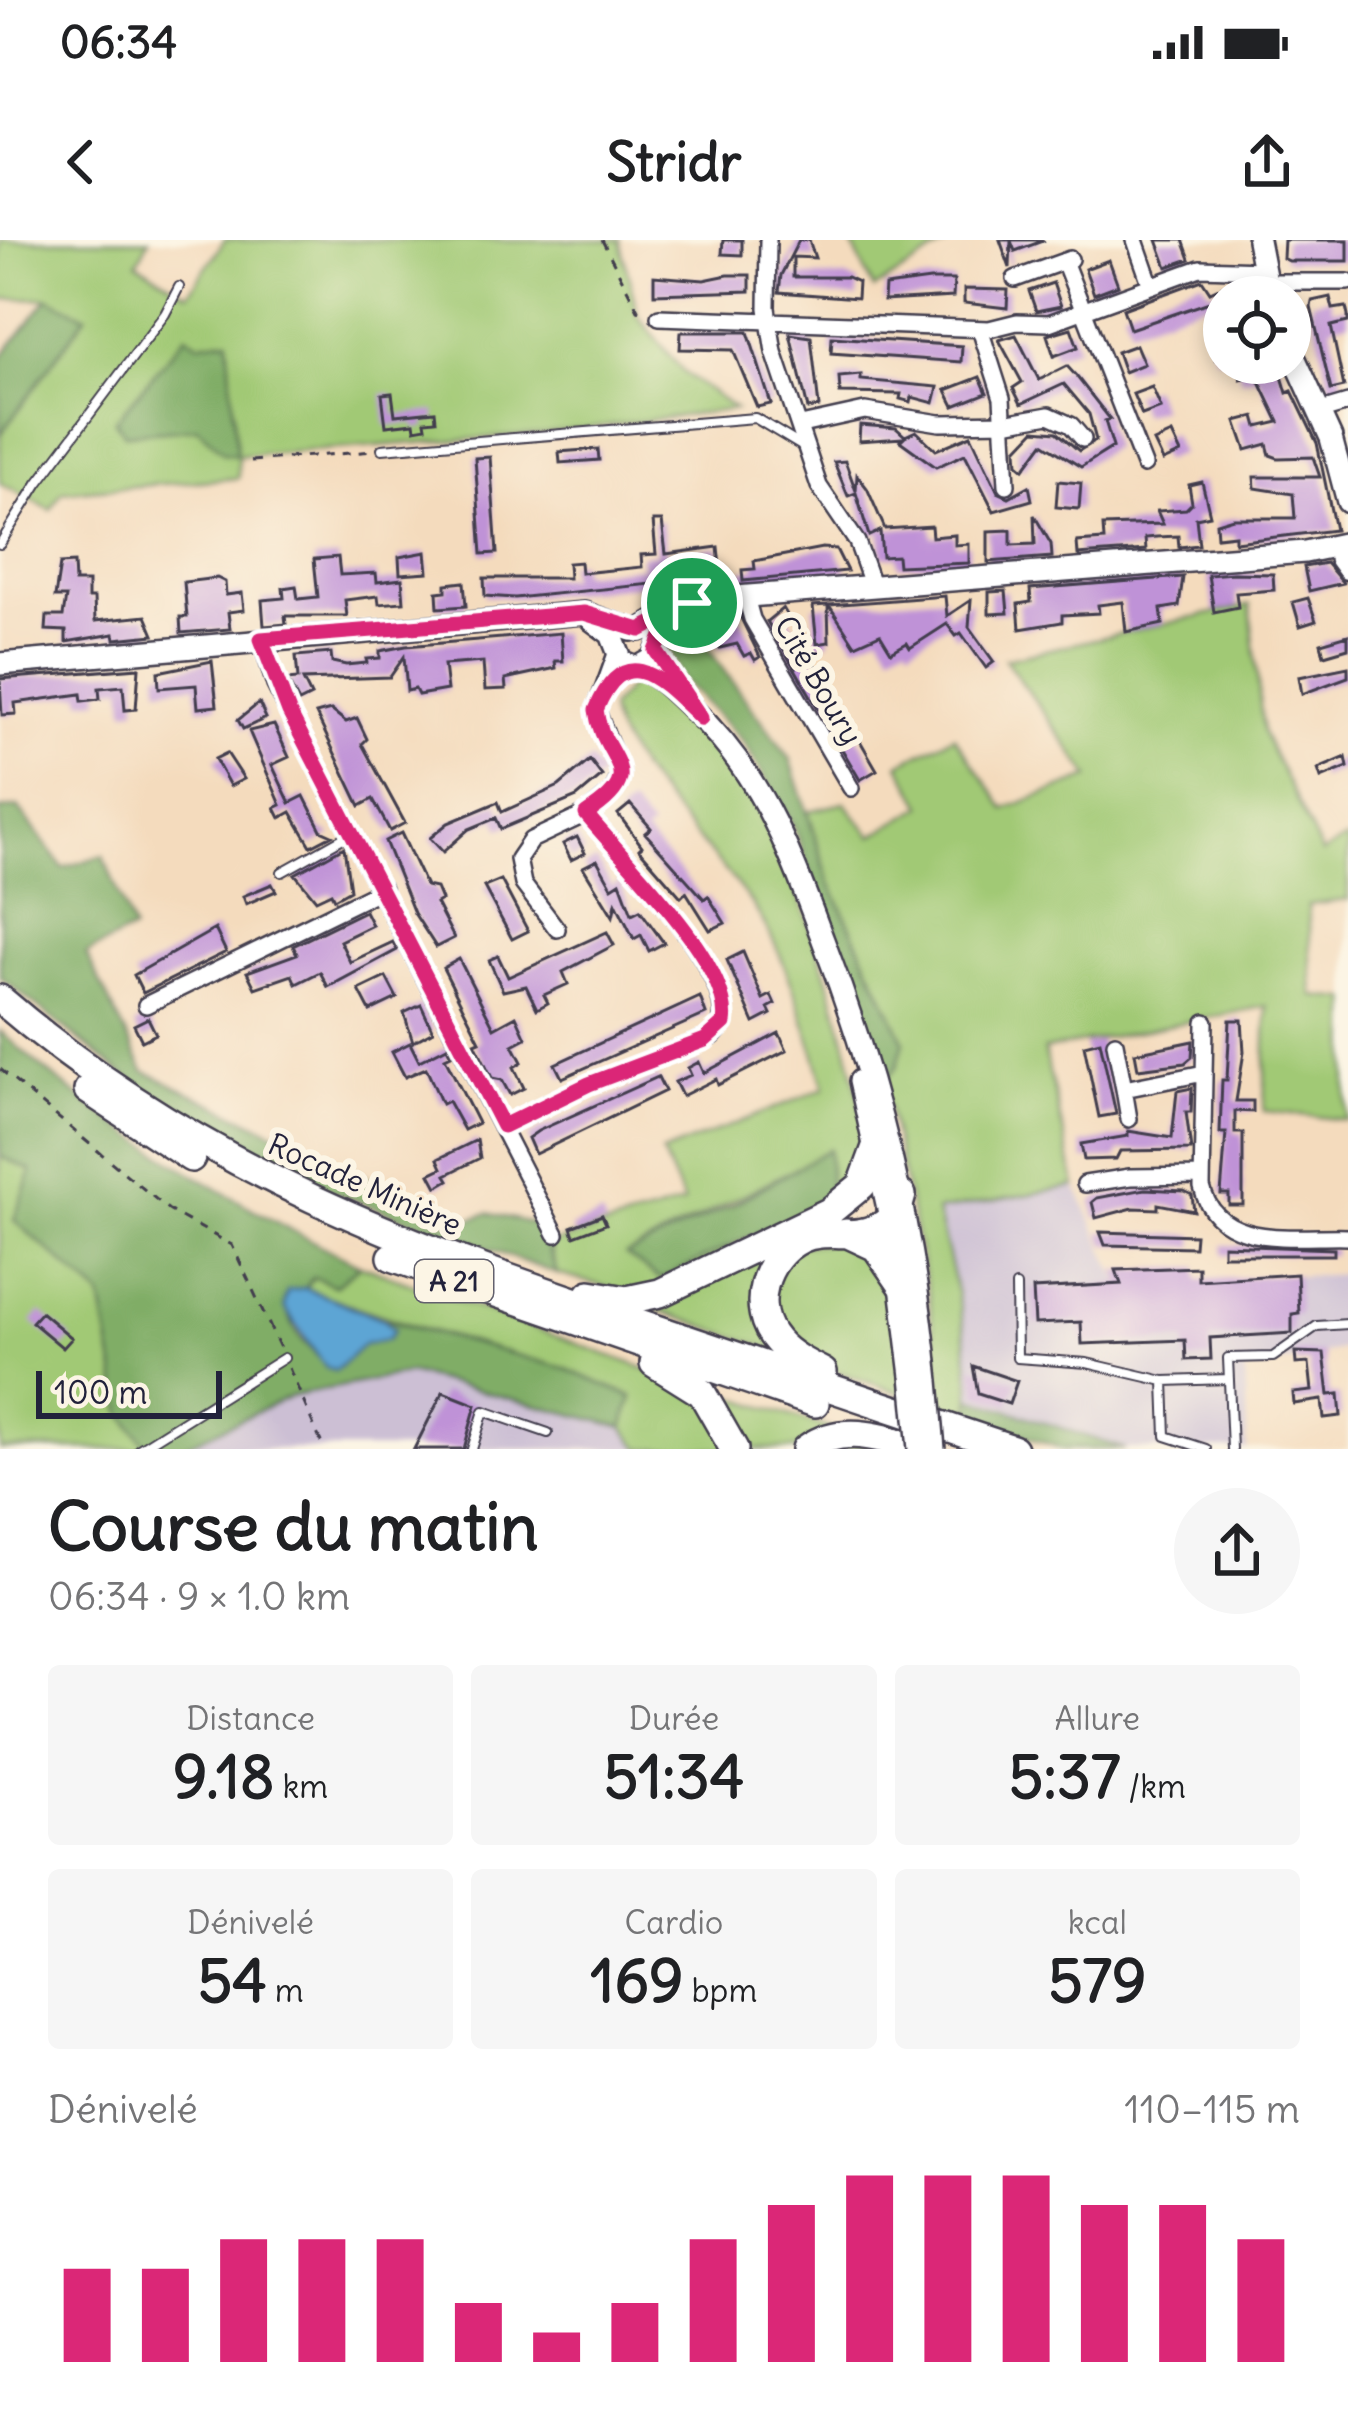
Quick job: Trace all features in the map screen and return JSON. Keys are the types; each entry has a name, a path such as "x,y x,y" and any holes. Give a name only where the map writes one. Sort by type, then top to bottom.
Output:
{"highway":[{"name":"Rocade Minière","path":"0,999 116,1088 210,1148 341,1216 458,1262 1013,1449"},
{"name":"Rocade Minière","path":"0,1020 115,1110 226,1178 358,1243 530,1307 954,1449"},
{"path":"458,1262 607,1298 637,1299 670,1290 836,1222 862,1185 876,1147"},
{"path":"897,1212 851,1206 836,1222 781,1254 764,1287 765,1321 778,1343 795,1357 907,1414"},
{"path":"836,1222 876,1247 902,1285"},
{"path":"530,1307 696,1386 734,1449"},
{"path":"806,1449 819,1440 850,1433 919,1449"}],"street":[{"path":"768,240 767,319 826,500 866,560 873,587"},
{"path":"1135,240 1151,286"},
{"path":"1258,240 1265,276"},
{"path":"1016,279 1068,260 1081,311 1144,465"},
{"path":"659,317 989,328 1024,321 1045,324 1204,267 1239,276"},
{"path":"1311,282 1348,282"},
{"path":"989,328 1001,392 1007,485"},
{"path":"1308,384 1321,411 1348,502"},
{"path":"1321,411 1348,404"},
{"path":"801,425 865,411 940,423 1049,415 1071,425 1083,439"},
{"path":"596,710 636,643 692,603 1305,552 1346,553"},
{"name":"Cité Boury","path":"746,597 752,619 851,788"},
{"path":"0,664 564,616 598,623 636,643 767,799 866,1050 897,1212 920,1378 919,1449"},
{"path":"261,639 275,685 556,1234"},
{"path":"636,643 637,668 701,718"},
{"path":"557,929 523,884 518,859 531,840 586,814 614,792 622,773 596,710 608,687 637,668"},
{"path":"503,1126 589,1084 705,1040 724,1023 724,999 694,944 586,814"},
{"path":"146,1006 383,889"},
{"path":"824,941 897,1212 902,1285 934,1449"},
{"path":"1205,1022 1202,1177 1210,1208 1237,1230 1348,1237"},
{"path":"1115,1043 1129,1119"},
{"path":"1124,1089 1204,1073"},
{"path":"1085,1184 1130,1177 1202,1177"}],"lane":[{"path":"0,544 38,483 165,314 178,287"},
{"path":"382,449 755,418 807,448"},
{"path":"282,872 354,833"},
{"path":"1016,1286 1017,1358 1087,1363 1164,1381 1229,1379"},
{"path":"1232,1449 1228,1358 1273,1357 1317,1326 1348,1324"},
{"path":"139,1449 284,1358"},
{"path":"1164,1381 1166,1436 1206,1449"},
{"path":"472,1449 484,1411 548,1433"}],"path":[{"path":"602,240 638,310 659,317"},
{"path":"251,461 382,449"},
{"path":"0,1069 170,1211 232,1245 324,1449"}],"shaded area":[{"path":"1076,1186 1120,1284 1347,1274 1348,1348 1245,1371 1247,1449 1125,1449 971,1398 959,1302 937,1210"},
{"path":"409,1373 623,1427 641,1449 177,1449 292,1396"}],"green space":[{"path":"0,240 149,240 137,263 188,294 225,240 620,240 638,316 683,372 735,409 542,434 238,456 238,478 62,492 51,510 0,483 0,435 86,316 48,298 0,299","holes":["186,336 198,343 223,452 198,428 126,434"]},
{"path":"850,240 954,240 874,289"},
{"path":"48,298 86,316 0,435 0,359"},
{"path":"186,335 198,343 228,339 237,456 223,452 198,428 125,434 115,421"},
{"path":"1250,605 1263,733 1322,853 1346,839 1348,843 1348,900 1308,905 1313,996 1348,999 1346,1120 1264,1111 1267,1006 1044,1050 1076,1186 937,1211 966,1339 970,1417 942,1408 929,1296 883,1082 897,1067 904,1041 829,881 808,811 845,803 872,836 923,806 899,764 954,736 1005,809 1090,777 1005,659"},
{"path":"687,621 790,758 829,881 904,1041 897,1067 883,1082 794,827 743,742 682,679 666,642"},
{"path":"636,679 689,724 736,775 778,848 833,996 857,1090 864,1146 859,1174 830,1199 829,1151 626,1255 848,1242 867,1257 890,1290 906,1395 660,1311 610,1288 557,1274 549,1244 684,1203 662,1153 825,1088 794,991 762,921 646,777 615,727 610,708"},
{"path":"18,807 63,868 103,855 133,930 86,954 144,1071 352,1169 417,1205 426,1216 454,1225 488,1213 539,1225 557,1274 305,1182 217,1135 118,1071 0,977 0,810"},
{"path":"0,1031 83,1100 171,1161 360,1265 335,1286 313,1277 305,1288 287,1292 293,1326 335,1371 364,1344 388,1339 394,1330 383,1319 564,1368 633,1397 623,1427 409,1373 292,1396 177,1449 148,1449 123,1414 101,1296 14,1220 32,1171 0,1156"},
{"path":"829,1149 830,1199 660,1279 626,1255 734,1204"},
{"path":"0,1156 32,1171 73,1271 101,1296 123,1414 148,1449 0,1449"},
{"path":"360,1265 652,1371 895,1449 641,1449 623,1427 632,1396 305,1288 313,1277 335,1285"},
{"path":"971,1398 1125,1449 1063,1449 970,1417"}],"water":[{"path":"305,1288 383,1319 394,1330 388,1339 364,1344 335,1371 326,1368 284,1307 287,1291"}],"building":[{"path":"723,240 742,240 742,255 722,254"},
{"path":"799,240 809,240 815,258 793,257 793,277 847,277 858,282 857,298 779,292 781,275"},
{"path":"1000,240 1043,241 1015,251 1011,241 1010,268"},
{"path":"1157,240 1183,240 1190,259 1167,267"},
{"path":"1284,240 1348,240 1348,261 1289,261 1283,258"},
{"path":"1109,260 1118,285 1094,294 1085,269"},
{"path":"750,275 750,291 654,294 654,276 704,280"},
{"path":"954,280 953,297 884,301 885,286"},
{"path":"1203,282 1203,304 1130,329 1123,309"},
{"path":"1053,283 1061,306 1036,311 1029,291"},
{"path":"964,289 1008,290 1007,308 964,303"},
{"path":"1330,297 1333,309 1346,307 1348,322 1331,326 1344,387 1331,390 1312,301"},
{"path":"1071,328 1078,347 1054,356 1047,335"},
{"path":"681,332 748,332 771,404 757,407 733,350 680,349"},
{"path":"790,334 811,337 819,407 808,409"},
{"path":"1016,335 1039,380 1067,366 1077,377 1110,419 1105,421 1113,447 1081,467 1043,443 1024,469 1018,464 1017,449 1035,430 1057,432 1079,451 1096,440 1089,414 1064,384 1021,404 1013,388 1022,382 999,340"},
{"path":"832,337 962,346 961,362 831,353"},
{"path":"1136,345 1144,364 1124,372 1117,352"},
{"path":"861,375 861,380 938,387 934,403 900,399 901,394 840,393 839,377"},
{"path":"980,377 987,393 954,406 946,390"},
{"path":"1261,384 1284,384 1287,393 1292,391 1317,443 1335,530 1235,542 1235,535 1217,537 1216,523 1233,518 1295,518 1293,494 1255,488 1254,477 1320,477 1313,457 1278,458 1270,455 1267,444 1246,450 1236,421 1255,416 1258,427 1279,422"},
{"path":"1152,387 1161,408 1142,415 1133,394"},
{"path":"392,393 395,415 435,411 436,420 415,429 414,423 386,426 382,394"},
{"path":"860,425 896,428 905,436 916,431 936,450 971,435 998,492 1009,497 1029,486 1032,500 994,511 965,454 936,467 900,441 903,438 859,441"},
{"path":"1172,434 1181,453 1163,461 1154,442"},
{"path":"598,449 599,460 560,463 559,452"},
{"path":"490,457 497,553 482,554 475,458"},
{"path":"845,461 856,491 857,475 885,529 931,526 932,537 955,535 955,545 969,544 969,563 898,566 897,556 882,557 880,531 869,536 856,493 848,496 834,462"},
{"path":"1058,481 1081,483 1079,509 1056,507"},
{"path":"1202,482 1210,515 1196,518 1199,545 1179,547 1178,536 1157,537 1145,538 1146,550 1078,555 1077,542 1104,540 1103,526 1163,524 1157,511 1186,509 1192,503 1189,485"},
{"path":"1034,515 1051,544 1052,557 988,562 988,531 1011,530 1011,545 1035,544"},
{"path":"653,521 662,521 666,554 718,547 721,577 515,598 485,596 484,578 569,578 568,563 580,562 581,573 642,567 641,555 656,554"},
{"path":"836,549 847,571 743,581 742,570 755,569 754,561"},
{"path":"426,552 428,572 400,574 399,557"},
{"path":"338,557 340,575 376,573 377,582 402,579 404,602 379,604 378,596 345,600 347,616 285,616 286,624 264,626 262,600 284,598 283,588 296,586 298,599 318,597 314,559"},
{"path":"74,563 75,582 88,582 88,598 94,598 95,621 146,616 154,635 115,639 114,634 66,642 66,631 46,630 47,616 63,616 66,597 55,597 60,564"},
{"path":"1326,563 1343,583 1309,591 1304,567"},
{"path":"1273,574 1274,590 1236,593 1238,607 1214,612 1208,575"},
{"path":"1183,577 1179,606 1161,609 1163,624 1126,632 1123,602 1098,605 1099,613 1062,615 1062,622 1020,629 1018,604 1031,602 1030,589"},
{"path":"217,578 225,582 226,595 242,593 244,610 228,612 230,629 181,633 180,617 187,617 184,582"},
{"path":"464,582 466,606 438,608 437,592 446,591 446,584"},
{"path":"1006,591 1008,613 989,614 989,592"},
{"path":"945,596 947,616 971,600 969,627 994,662 986,668 961,633 956,636 947,624 910,648 907,643 891,652 880,634 855,645 829,605"},
{"path":"1308,598 1316,621 1300,626 1293,602"},
{"path":"828,605 829,642 817,644 813,606"},
{"path":"783,608 877,770 860,780 767,621"},
{"path":"738,612 760,657 755,660 751,653 744,656 737,644 720,648 706,625"},
{"path":"561,633 563,661 555,661 556,668 505,679 506,689 485,690 483,662 444,665 447,690 418,695 415,689 407,691 404,657 390,677 303,680 311,696 299,702 287,680 298,679 296,656 331,653 332,662 346,665 367,663 366,659 380,658 380,651 406,646"},
{"path":"1348,635 1348,648 1324,655 1321,643"},
{"path":"212,661 217,706 198,708 196,685 159,688 158,672"},
{"path":"1348,667 1348,677 1302,694 1299,677"},
{"path":"139,668 136,709 125,710 123,686 99,688 100,699 82,701 81,694 15,703 16,714 2,715 0,679"},
{"path":"259,703 266,718 243,729 238,720"},
{"path":"331,710 346,722 357,718 367,739 362,744 405,823 390,831 373,799 360,806 316,714"},
{"path":"274,725 289,757 272,765 290,803 304,796 321,830 332,835 311,846 291,812 280,818 275,808 281,805 249,731"},
{"path":"227,753 244,779 230,786 215,759"},
{"path":"1346,757 1348,767 1321,778 1318,769"},
{"path":"590,760 602,776 577,797 501,829 496,818 469,829 443,852 430,838 448,823 498,802 502,812 559,786"},
{"path":"630,804 651,828 645,833 704,899 708,896 725,923 710,930 686,892 681,897 639,849 642,846 618,814"},
{"path":"401,833 426,886 436,888 441,900 436,903 454,938 436,947 414,913 385,841"},
{"path":"577,837 585,853 571,860 563,844"},
{"path":"344,847 350,890 334,899 331,893 316,900 295,874"},
{"path":"597,860 612,887 620,882 632,914 640,910 664,943 649,951 641,935 634,939 616,903 613,916 583,867"},
{"path":"501,880 528,931 512,939 484,887"},
{"path":"272,884 276,891 246,904 243,896"},
{"path":"365,911 372,925 340,941 350,962 393,942 397,950 328,987 320,972 296,984 292,975 255,988 247,972 297,954 293,946"},
{"path":"215,929 226,952 143,993 134,975"},
{"path":"607,932 614,945 563,972 568,984 544,995 548,1003 537,1009 526,986 503,991 489,960 498,956 508,977"},
{"path":"743,952 763,999 771,995 775,1004 768,1008 771,1014 754,1023 727,960"},
{"path":"459,959 494,1028 516,1016 526,1038 513,1045 522,1062 514,1067 524,1088 510,1095 502,1080 492,1078 475,1043 480,1041 443,968"},
{"path":"386,977 397,998 370,1011 359,990"},
{"path":"700,997 706,1014 562,1078 555,1064"},
{"path":"421,1005 433,1031 413,1042 404,1013"},
{"path":"148,1018 156,1034 142,1041 134,1025"},
{"path":"1230,1020 1242,1020 1244,1052 1236,1101 1253,1101 1253,1112 1235,1111 1235,1133 1243,1133 1243,1205 1229,1205 1229,1194 1221,1194 1226,1133 1220,1133 1222,1080 1227,1080"},
{"path":"779,1033 787,1050 718,1085 716,1079 682,1096 675,1082 691,1075 688,1068 699,1062 704,1073"},
{"path":"1100,1041 1116,1114 1099,1117 1084,1045"},
{"path":"1193,1041 1192,1057 1185,1063 1138,1069 1135,1053"},
{"path":"410,1043 419,1061 447,1047 451,1055 445,1058 478,1123 464,1130 448,1101 442,1104 426,1068 405,1077 392,1052"},
{"path":"658,1077 665,1091 535,1154 528,1138 538,1131"},
{"path":"1192,1088 1191,1112 1186,1112 1191,1150 1120,1151 1116,1159 1084,1160 1081,1144 1128,1136 1128,1131 1172,1138 1177,1091"},
{"path":"477,1140 480,1158 446,1175 449,1180 437,1187 430,1174 442,1168 438,1159"},
{"path":"1145,1189 1184,1191 1192,1195 1194,1211 1158,1204 1158,1209 1133,1208 1096,1218 1092,1202 1097,1198"},
{"path":"602,1215 606,1224 574,1236 571,1227"},
{"path":"1100,1232 1195,1235 1194,1247 1105,1245"},
{"path":"1223,1245 1334,1249 1334,1255 1223,1255"},
{"path":"1198,1267 1198,1280 1297,1274 1299,1313 1292,1314 1292,1333 1210,1338 1211,1359 1186,1360 1185,1340 1082,1344 1081,1322 1035,1324 1033,1289 1121,1284 1116,1270"},
{"path":"41,1312 72,1338 63,1348 32,1322"},
{"path":"1295,1352 1324,1353 1329,1395 1339,1394 1341,1416 1324,1418 1322,1400 1294,1404 1293,1393 1312,1391 1309,1363 1296,1364"},
{"path":"973,1366 1017,1381 1009,1404 978,1394"},
{"path":"443,1392 476,1405 464,1449 414,1449"}],"route":[{"path":"692,603 667,624 656,651 669,678 701,718 646,670 634,668 621,675 604,692 596,710 600,730 617,754 622,773 609,797 586,814 694,944 724,999 724,1023 705,1040 589,1084 503,1126 289,712 261,639 584,613 640,630 692,603"}]}
